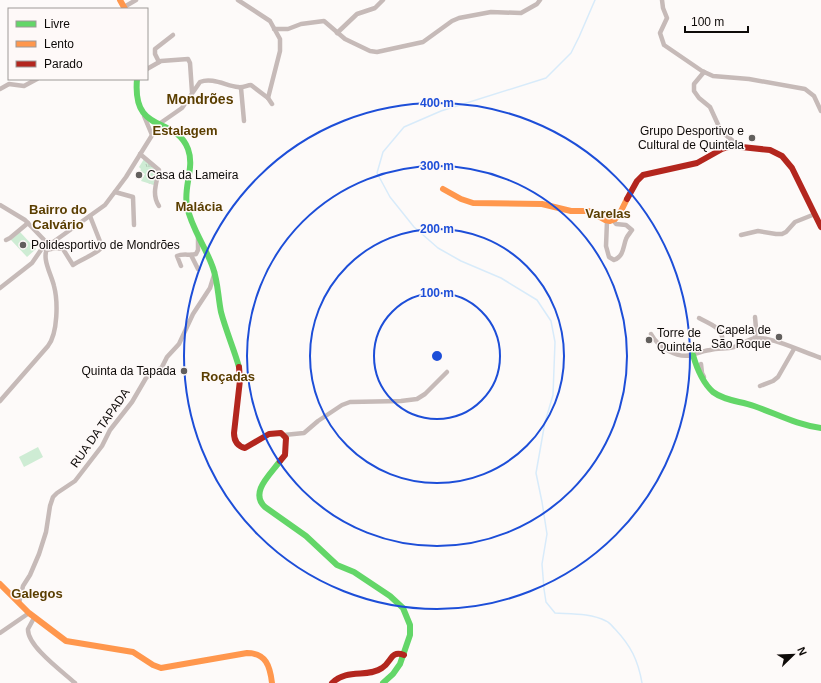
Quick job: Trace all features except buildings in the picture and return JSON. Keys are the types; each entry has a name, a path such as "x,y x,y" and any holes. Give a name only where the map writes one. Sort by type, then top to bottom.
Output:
{"street":[{"path":"120,0 124,8 136,0"},
{"path":"238,0 268,20 279,37 281,46 268,98"},
{"path":"338,34 357,14 374,8 383,0"},
{"path":"274,29 288,29 302,24 322,20 325,21 344,39 372,52 377,52 423,42 452,21 461,17 490,12 521,13 537,4 540,0"},
{"path":"662,0 667,16 660,33 663,44 668,48 704,72 713,76 749,79 805,89 814,96 821,111"},
{"path":"159,62 155,54 156,49 173,35"},
{"path":"148,68 159,62 173,61 184,58 188,59 190,63 192,92"},
{"path":"704,72 694,84 694,91 699,98 710,107 721,131 738,146"},
{"path":"0,89 10,84 24,86 35,80"},
{"path":"137,80 136,94 152,135"},
{"path":"0,288 32,263 44,247 104,207 126,177 159,124 182,108 199,83 204,80 240,88 251,85 268,98 272,104"},
{"path":"240,88 244,121"},
{"path":"140,107 148,119 168,128 176,134 186,143 190,152 192,164 187,187 187,202 190,218 215,272 221,312 240,372 234,440 239,446 245,448 270,433 280,432 284,435 287,441 286,454 260,488 258,494 259,501 306,536 339,566 356,573 390,596 401,605 407,616 411,629 404,655 396,671 384,683"},
{"path":"443,189 461,199 473,203 542,204 570,211 589,211 610,220 616,224 626,225 632,230 626,240 623,252 614,260 609,257 606,247 610,220 622,210 637,181 643,175 694,164 726,147 738,146 770,150 776,152 785,159 792,168 821,227"},
{"path":"140,154 159,170 155,200 160,206"},
{"path":"115,192 132,197 134,225"},
{"path":"0,205 28,223 49,245"},
{"path":"741,235 760,231 782,234 786,232 795,222 815,214"},
{"path":"46,250 56,248 63,249 72,265 99,251 101,244 90,216"},
{"path":"6,240 28,223"},
{"path":"195,263 198,235"},
{"path":"0,400 53,339 56,297 46,260 46,250 49,245"},
{"path":"181,266 177,256 182,254 194,255 197,252"},
{"path":"190,255 198,269"},
{"name":"RUA DA TAPADA","path":"19,603 23,586 30,575 39,554 46,532 53,497 76,480 102,446 110,430 134,399 146,378 162,367 167,357 179,344 194,312 210,288 215,272"},
{"path":"755,317 755,338"},
{"path":"699,318 722,332 723,348"},
{"path":"651,334 657,342 668,350 678,354 691,356 706,350 736,346 755,338 764,339 821,358"},
{"path":"760,386 773,381 778,377 794,349"},
{"path":"693,355 701,378 707,386 726,400 754,406 797,424 821,428"},
{"path":"701,364 703,375 715,393"},
{"path":"284,435 305,432 318,421 342,405 350,402 401,401 419,398 447,372"},
{"path":"0,584 34,618 68,642 133,652 153,665 159,667 246,653 256,653 268,664 271,672 272,683"},
{"path":"0,633 29,613"},
{"path":"34,618 28,629 30,637 42,654 75,683"},
{"path":"332,683 341,676 377,671 383,668 395,654 404,655"}],"green space":[{"path":"144,159 157,169 154,185 141,181 145,174 140,171 141,169 139,167"},
{"name":"Polidesportivo de Mondrões","path":"20,232 36,249 27,257 11,240"},
{"path":"38,447 43,457 24,467 19,457"}],"waterway":[{"path":"595,0 571,53 546,78 441,111 404,127 383,152 377,173 390,197 414,227 438,248 461,261 501,278 537,300 551,321 555,342 553,395 545,422 536,473 547,534 542,564 546,602 555,613 587,615 600,618 609,623 630,647 636,660 642,683"}],"traffic: fast":[{"path":"137,80 137,97 141,109 156,123 174,132 182,139 188,149 190,156 190,170 186,192 187,206 195,230 215,273 221,312 239,367"},
{"path":"693,355 703,380 709,388 718,395 754,406 795,422 821,428"},
{"path":"280,461 267,477 260,489 259,495 265,507 306,536 337,565 354,572 390,596 403,608 410,625 410,635 400,664 393,674 383,683"}],"traffic: slow":[{"path":"120,0 124,8"},
{"path":"443,189 461,199 473,203 542,204 571,211 589,211 605,220 610,221 615,219 620,213 627,199"},
{"path":"0,584 29,613 66,641 133,652 153,665 161,668 247,653 259,655 268,666 272,683"}],"traffic: jam":[{"path":"627,199 637,181 643,175 697,163 722,149 732,146 770,150 782,156 792,168 821,227"},
{"path":"239,367 240,380 234,433 235,441 240,446 245,448 269,434 281,433 286,438 285,455 280,461"},
{"path":"332,683 338,678 351,674 376,671 385,666 394,655 404,655"}],"place":[{"name":"Grupo Desportivo e Cultural de Quintela","path":"752,138"},
{"name":"Casa da Lameira","path":"139,175"},
{"name":"Polidesportivo de Mondrões","path":"23,245"},
{"name":"Capela de São Roque","path":"779,337"},
{"name":"Torre de Quintela","path":"649,340"},
{"name":"Quinta da Tapada","path":"184,371"}],"district":[{"name":"Mondrões","path":"200,99"},
{"name":"Estalagem","path":"185,130"},
{"name":"Malácia","path":"199,206"},
{"name":"Varelas","path":"608,213"},
{"name":"Bairro do Calvário","path":"58,216"},
{"name":"Roçadas","path":"228,376"},
{"name":"Galegos","path":"37,593"}]}
